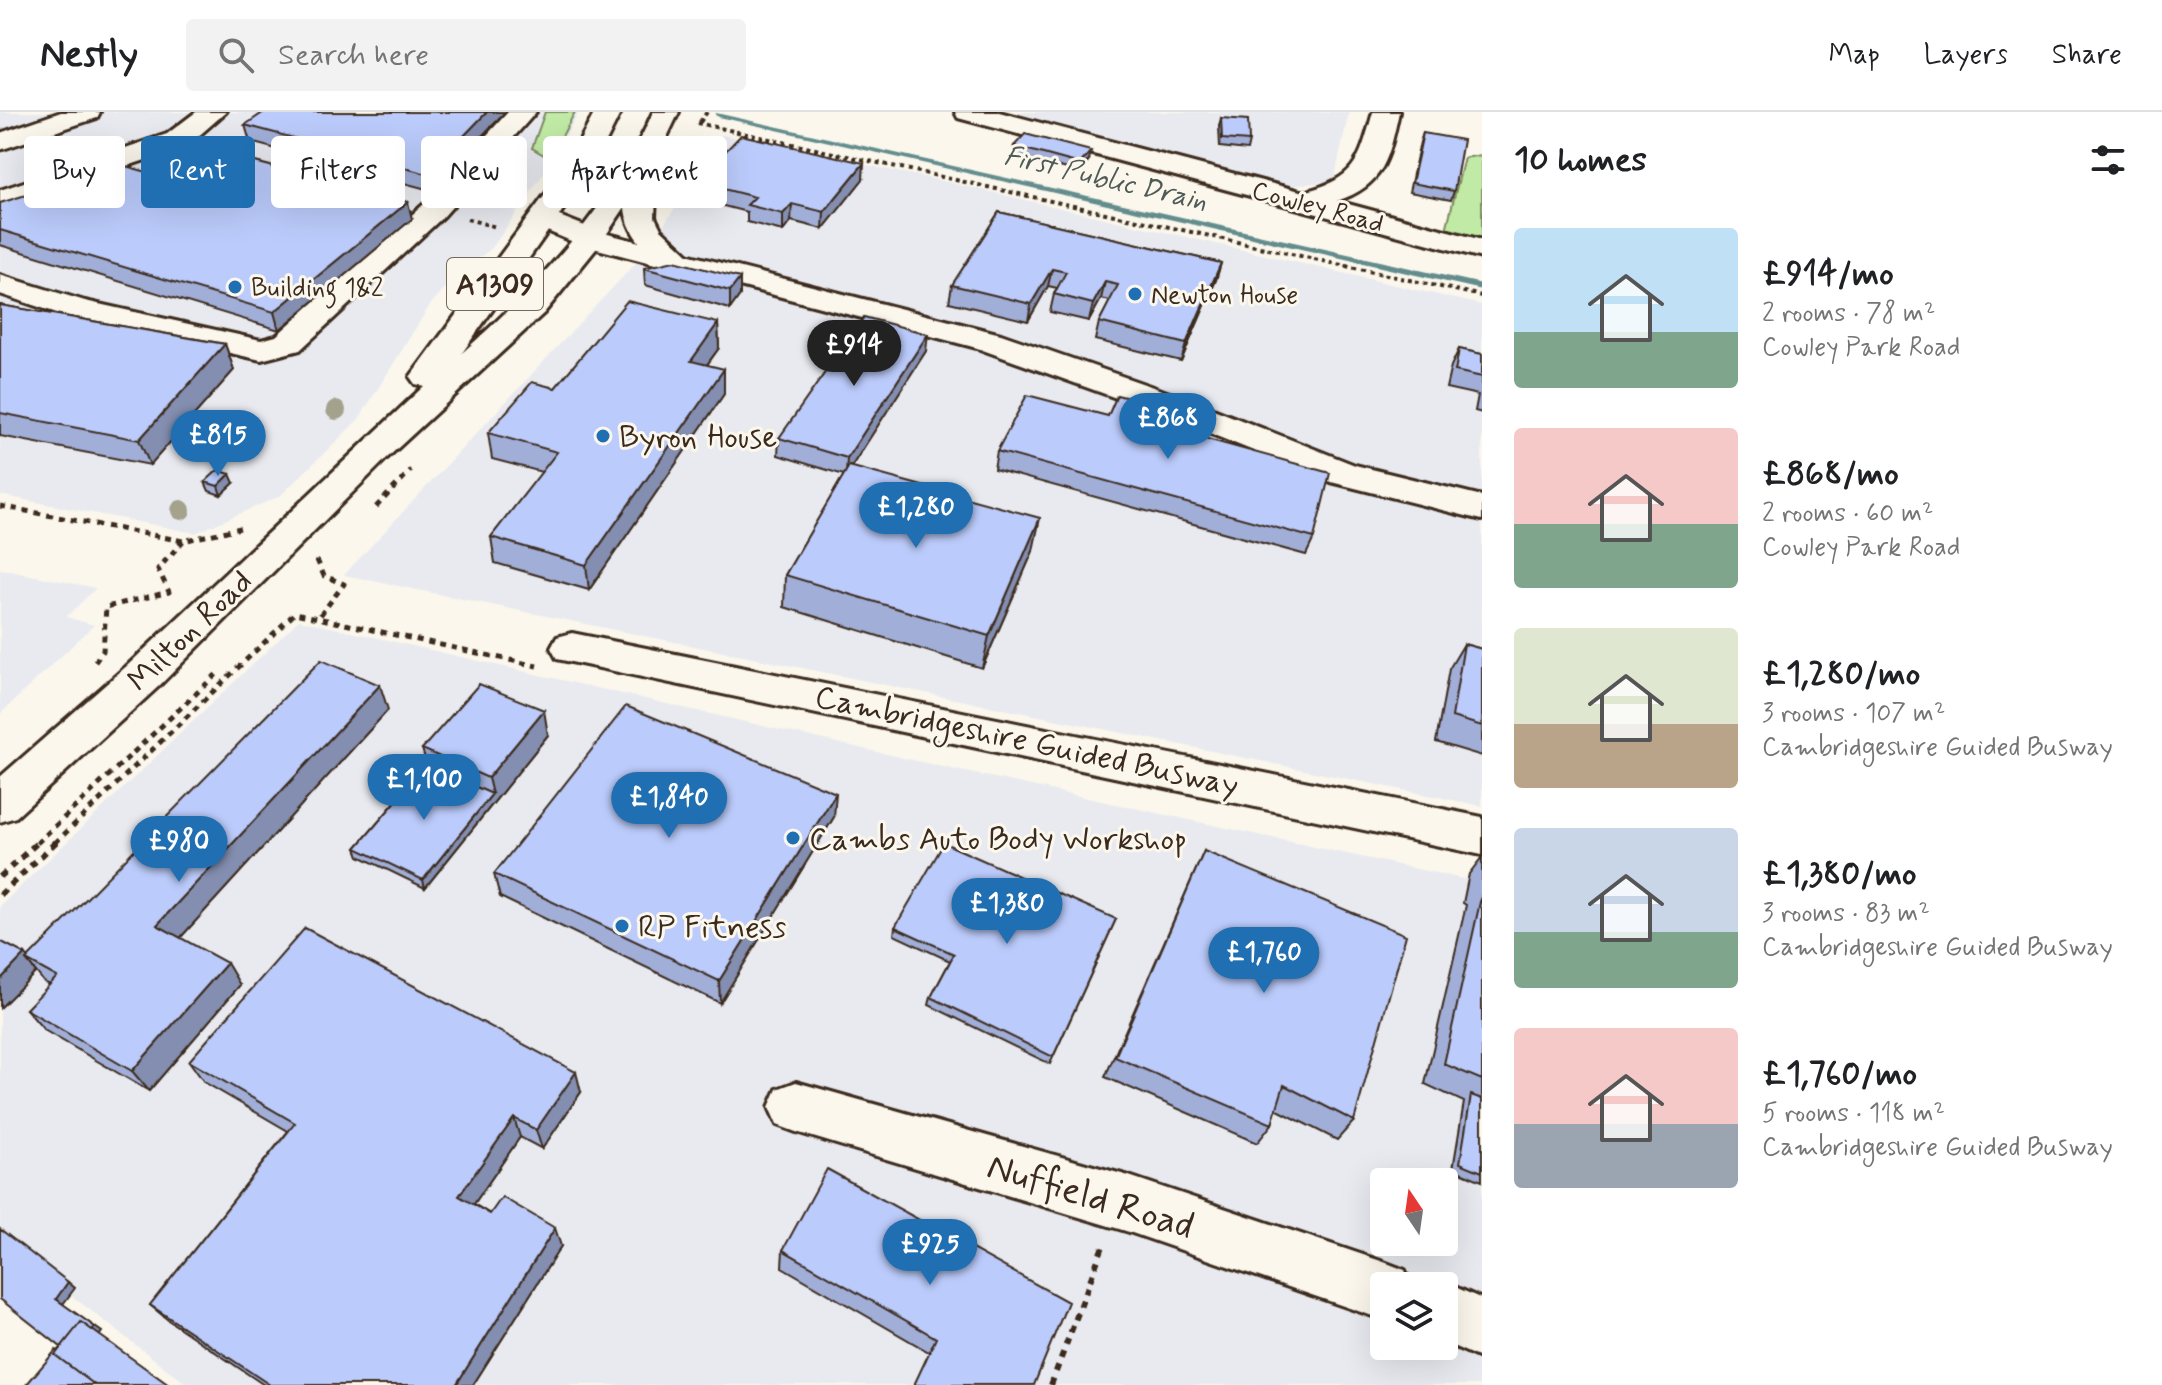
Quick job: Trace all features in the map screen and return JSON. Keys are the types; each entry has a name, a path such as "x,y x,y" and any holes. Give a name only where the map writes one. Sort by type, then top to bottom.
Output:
{"street":[{"path":"0,142 87,112"},
{"path":"0,200 177,140 213,112"},
{"path":"0,284 174,345 261,350 288,343 445,213 523,112"},
{"name":"Milton Road","path":"374,450 544,219 580,166 608,112"},
{"name":"Cowley Road","path":"968,112 1482,249"},
{"path":"1302,202 1349,190 1372,169 1386,112"},
{"path":"661,125 656,156 636,212 643,231 677,258 723,273 989,341 1181,409 1344,474 1482,508"},
{"name":"Milton Road","path":"0,804 144,675 374,450 533,306 589,238 661,125"},
{"path":"1126,153 1281,167 1310,179 1302,202"},
{"name":"A1309","path":"544,219 589,238 677,258"},
{"name":"A1309","path":"451,343 489,318 549,250 566,241 589,238"},
{"name":"A1309","path":"564,268 597,254 634,248"},
{"name":"Cambridgeshire Guided Busway","path":"572,648 1425,821 1482,836"},
{"name":"Nuffield Road","path":"796,1107 1129,1204 1370,1286"},
{"path":"1458,1318 1482,1329"}],"path":[{"path":"661,125 758,134 1482,296"},
{"path":"445,213 498,227"},
{"path":"0,506 183,541 208,538 249,525"},
{"path":"106,607 169,592 158,569 183,541"},
{"path":"0,895 295,613 318,618 344,584 324,576 316,562 320,550"},
{"path":"0,877 219,672"},
{"path":"1051,1385 1106,1239 1129,1204"}],"shaded area":[{"path":"0,112 579,112 565,136 543,136 543,174 527,197 527,136 421,136 421,208 520,208 492,248 460,272 430,305 359,419 280,496 195,533 0,495"},
{"path":"991,112 1349,112 1334,181 1270,188"},
{"path":"727,136 952,183 1482,305 1482,806 344,575 647,251 675,208 727,208"},
{"path":"0,569 96,588 66,617 94,625 0,714"},
{"path":"299,620 943,767 1482,883 1482,1385 188,1385 0,1241 0,906"}],"green space":[{"path":"545,112 575,112 562,136 543,136 543,154 532,148"},
{"path":"1482,155 1482,238 1446,230 1464,158"}],"building":[{"path":"264,112 487,112 464,136 421,136 421,172 405,168 405,136 286,136 245,125"},
{"path":"1221,118 1248,120 1249,141 1222,139"},
{"path":"1423,133 1463,140 1454,191 1412,183"},
{"path":"1025,134 1091,151 1080,164 1014,146"},
{"path":"741,135 864,163 824,212 792,204 783,214 747,205 755,197 727,190 727,150"},
{"name":"Building 1&2","path":"255,162 271,166 271,208 401,208 274,312 0,230 0,203 24,196 24,208 125,208 125,166 141,170 141,208 255,208"},
{"name":"Newton House","path":"999,212 1221,263 1186,344 1099,322 1118,285 1105,282 1093,304 1054,294 1066,272 1052,269 1031,304 952,285"},
{"path":"674,261 740,278 730,291 644,268"},
{"name":"Byron House","path":"627,301 718,323 691,361 724,369 586,565 491,537 557,452 488,433 532,382 555,388"},
{"path":"0,305 225,344 139,440 0,413"},
{"path":"864,317 928,334 847,458 779,438"},
{"path":"1459,349 1482,354 1482,377 1455,371"},
{"path":"1027,395 1108,416 1117,395 1194,415 1189,434 1330,473 1314,538 997,451"},
{"path":"849,466 1040,518 989,636 785,575"},
{"path":"218,470 230,474 218,486 205,482"},
{"path":"1464,644 1482,649 1482,726 1452,717"},
{"path":"321,660 380,685 157,925 227,963 132,1071 26,1009 57,977 26,960"},
{"path":"479,684 544,710 488,778 422,749"},
{"path":"626,706 836,793 719,981 494,874"},
{"path":"427,765 492,794 423,880 356,848"},
{"path":"944,843 1116,919 1053,1057 931,997 954,954 895,927"},
{"path":"1204,851 1406,935 1354,1121 1284,1085 1272,1124 1115,1057"},
{"path":"1482,893 1482,1080 1444,1064"},
{"path":"305,928 576,1072 536,1130 514,1118 459,1196 490,1214 502,1197 555,1228 456,1385 270,1385 150,1305 295,1123 189,1061"},
{"path":"0,941 25,954 0,980"},
{"path":"1471,1095 1482,1099 1482,1172 1460,1163"},
{"path":"827,1169 1068,1302 1034,1385 914,1385 936,1338 783,1250"},
{"path":"0,1229 68,1282 56,1299 95,1327 92,1330 81,1322 61,1347 0,1299"},
{"path":"81,1322 169,1385 95,1385 55,1355"},
{"path":"56,1350 55,1355 95,1385 26,1385"}],"waterway":[{"name":"First Public Drain","path":"719,115 1482,287"}],"place":[{"name":"Building 1&2","path":"235,287"},
{"name":"Newton House","path":"1135,294"},
{"name":"Byron House","path":"603,436"},
{"name":"Cambs Auto Body Workshop","path":"793,838"},
{"name":"RP Fitness","path":"622,926"}]}
